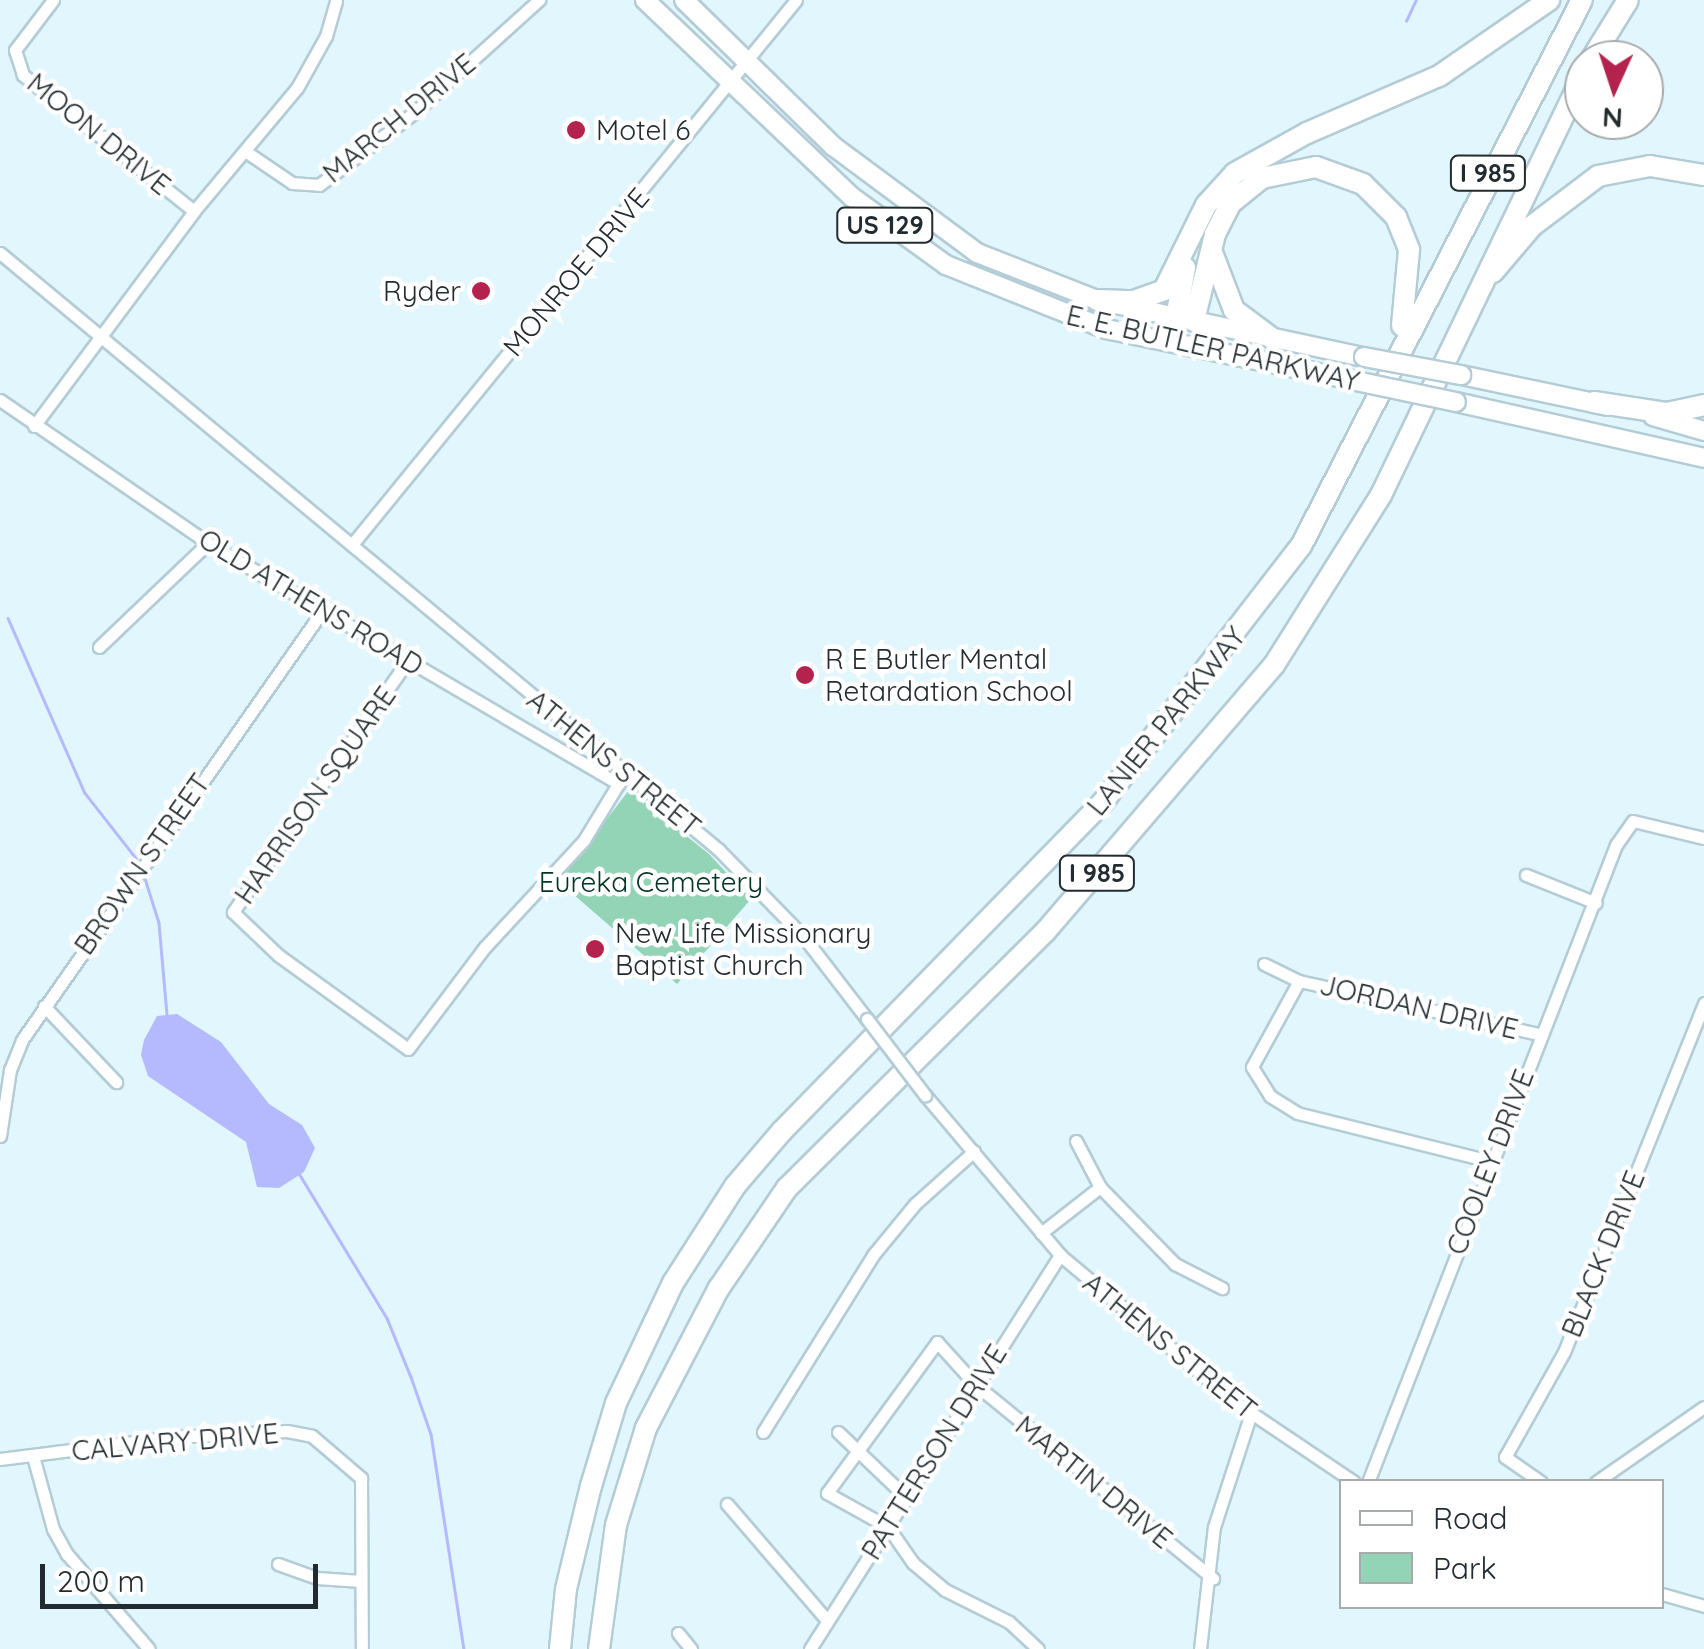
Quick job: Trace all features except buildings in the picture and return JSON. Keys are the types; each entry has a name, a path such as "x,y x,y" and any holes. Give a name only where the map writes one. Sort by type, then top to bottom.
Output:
{"highway":[{"name":"E. E. BUTLER PARKWAY","path":"644,0 886,226 946,265 1072,319 1704,458"},
{"name":"E. E. BUTLER PARKWAY","path":"684,0 834,146 966,246 1098,300 1594,402 1704,431"},
{"path":"1098,300 1134,301 1164,290 1206,204 1235,174 1307,133 1439,76 1549,0"},
{"name":"LANIER PARKWAY","path":"560,1649 566,1589 606,1436 672,1283 735,1186 782,1131 1104,802 1214,665 1318,518 1398,348 1582,0"},
{"path":"1603,40 1628,0"},
{"name":"LANIER PARKWAY","path":"599,1649 616,1525 646,1428 720,1288 787,1188 1045,932 1274,664 1354,546 1564,114"},
{"path":"1476,292 1532,226 1587,182 1650,166 1704,175"},
{"path":"1179,345 1185,319 1231,204 1262,178 1316,167 1363,184 1384,200 1408,250 1398,348"},
{"path":"1185,319 1189,242"},
{"path":"1212,249 1234,310 1273,339"},
{"name":"US 129","path":"1594,402 1668,413 1704,405"}],"street":[{"name":"MOON DRIVE","path":"53,0 15,50 22,75 194,211"},
{"path":"34,426 99,334 314,61 336,0"},
{"name":"MARCH DRIVE","path":"245,150 292,183 319,184 416,111 539,0"},
{"name":"MONROE DRIVE","path":"354,542 796,0"},
{"name":"ATHENS STREET","path":"0,253 354,542 763,893 1060,1255 1251,1414 1349,1479"},
{"name":"OLD ATHENS ROAD","path":"0,400 208,543 618,784"},
{"path":"99,647 208,543"},
{"name":"BROWN STREET","path":"0,1136 10,1070 44,1006 323,610"},
{"name":"HARRISON SQUARE","path":"408,660 233,912 278,955 408,1049 485,946 584,840 618,784"},
{"path":"618,784 628,774"},
{"name":"COOLEY DRIVE","path":"1369,1479 1539,1034 1616,845 1634,821 1704,838"},
{"path":"1526,875 1596,902"},
{"name":"JORDAN DRIVE","path":"1264,964 1299,980 1539,1034"},
{"path":"1299,980 1252,1068 1270,1096 1298,1113 1490,1162"},
{"name":"BLACK DRIVE","path":"1537,1479 1506,1457 1564,1352 1704,1003"},
{"path":"44,1006 116,1082"},
{"path":"1076,1142 1100,1187 1175,1264 1222,1288"},
{"path":"763,1432 872,1255 915,1204 974,1151"},
{"path":"1040,1233 1100,1187"},
{"name":"PATTERSON DRIVE","path":"810,1649 1060,1255"},
{"name":"MARTIN DRIVE","path":"855,1448 937,1342 976,1385 1213,1578"},
{"path":"1600,1479 1704,1407"},
{"path":"1200,1649 1213,1578 1214,1527 1251,1414"},
{"name":"CALVARY DRIVE","path":"0,1459 287,1431 312,1436 344,1458 361,1478 361,1580"},
{"path":"838,1432 906,1497"},
{"path":"855,1448 828,1493 888,1527 913,1563 945,1590 1009,1622 1038,1649"},
{"path":"33,1456 53,1530 67,1554 149,1649"},
{"path":"727,1504 826,1619"},
{"path":"278,1564 317,1578 361,1580 362,1649"},
{"path":"1664,1595 1704,1606"},
{"path":"678,1633 691,1649"}],"green space":[{"name":"Eureka Cemetery","path":"629,790 709,854 751,899 677,984 559,882"}],"water":[{"path":"177,1014 221,1042 269,1104 302,1125 315,1148 304,1172 279,1188 257,1187 246,1142 148,1076 141,1055 144,1040 157,1016"}],"waterway":[{"path":"1406,21 1416,0"},
{"path":"8,618 85,793 136,858"},
{"path":"144,875 159,923 167,1014"},
{"path":"300,1175 387,1318 431,1434 464,1649"}],"place":[{"name":"Motel 6","path":"576,130"},
{"name":"Ryder","path":"481,291"},
{"name":"R E Butler Mental Retardation School","path":"805,675"},
{"name":"New Life Missionary Baptist Church","path":"595,949"}]}
